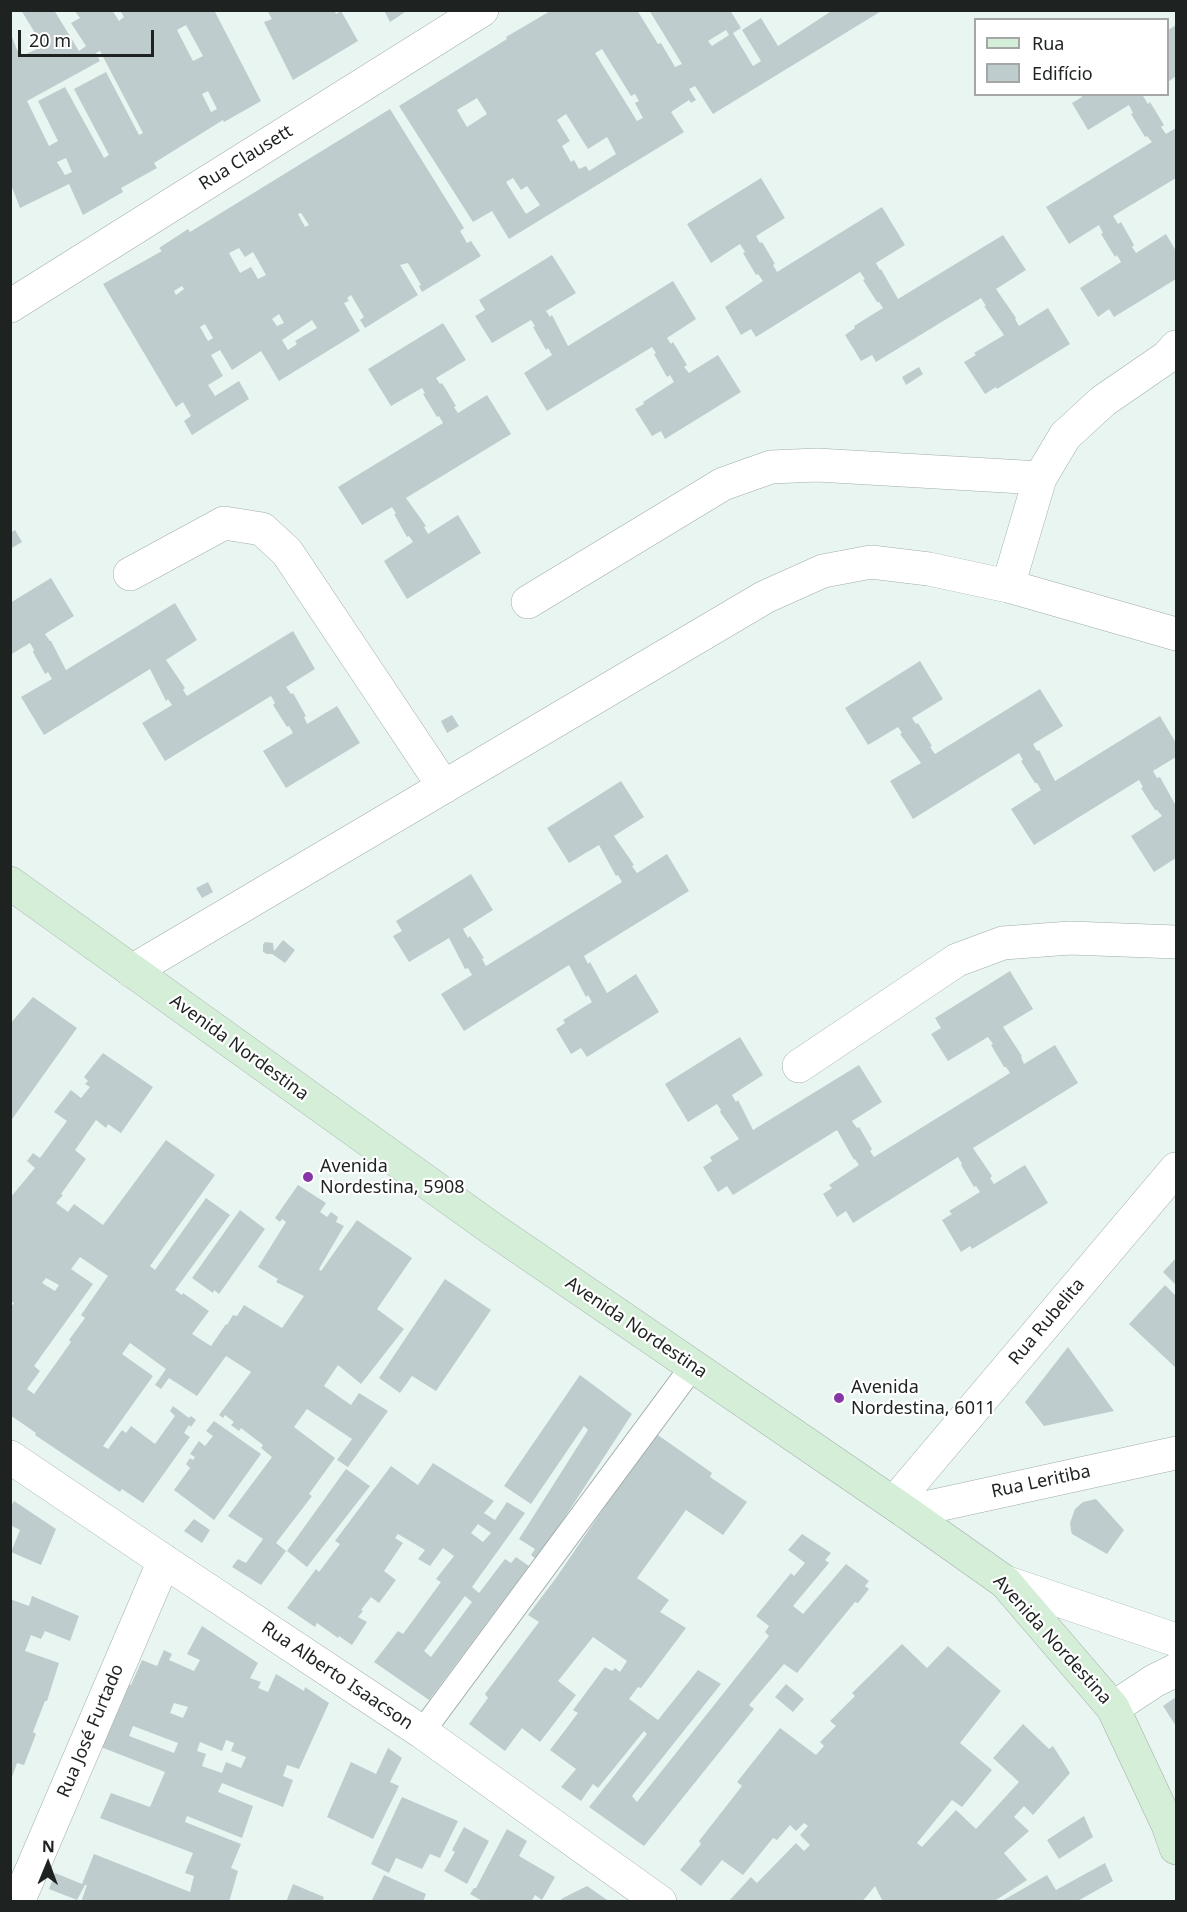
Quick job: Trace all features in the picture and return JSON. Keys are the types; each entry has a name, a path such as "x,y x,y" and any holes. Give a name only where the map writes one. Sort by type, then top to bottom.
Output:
{"main road":[{"name":"Avenida Nordestina","path":"10,883 491,1228 900,1507 1005,1582 1113,1708 1168,1824 1176,1848"}],"street":[{"name":"Rua Clausett","path":"10,306 482,10"},
{"path":"1008,586 1040,478 1065,436 1103,401 1167,357 1176,347"},
{"path":"528,602 723,484 771,467 817,465 1040,478"},
{"path":"130,574 224,523 262,528 287,552 444,787"},
{"path":"132,971 765,597 823,571 871,562 929,569 1008,586 1176,634"},
{"path":"799,1066 957,960 1003,943 1070,938 1176,942"},
{"name":"Rua Rubelita","path":"900,1507 1176,1169"},
{"name":"Rua Leritiba","path":"900,1507 1176,1453"},
{"name":"Rua Alberto Isaacson","path":"10,1456 422,1732 660,1902"},
{"name":"Rua José Furtado","path":"18,1902 164,1561"},
{"path":"1005,1582 1176,1640"},
{"path":"1113,1708 1154,1681 1176,1670"}],"lane":[{"path":"422,1732 693,1366"}],"building":[{"path":"21,10 54,10 79,51 86,46 71,23 80,18 74,10 112,10 119,21 124,17 120,10 214,10 261,101 224,122 223,120 154,163 157,168 121,188 123,192 83,215 69,184 20,208 10,182 10,32 20,57 43,46","holes":["186,25 203,56 193,61 177,30","100,51 143,133 139,135 106,72 74,89 109,155 104,158 65,87 38,101 58,141 49,146 27,101 100,61 96,53","208,91 217,109 211,112 202,94","66,158 72,172 65,175 57,162"]},
{"path":"267,10 334,10 336,14 341,11 358,41 293,80 264,22 272,19"},
{"path":"384,10 408,10 390,22"},
{"path":"552,10 637,10 675,67 682,64 649,10 730,10 741,28 733,33 753,66 761,61 742,30 761,18 778,46 833,10 883,10 713,114 695,86 689,89 696,100 691,103 689,100 671,112 684,132 509,239 492,211 473,222 399,106 507,39 506,37","holes":["726,30 729,35 712,46 708,41","602,49 631,96 635,94 639,101 635,103 643,118 637,121 595,53","477,98 487,114 467,127 457,110","566,114 588,149 607,137 616,154 589,171 586,166 579,169 574,160 571,162 562,146 570,141 557,120","513,178 521,190 527,186 540,205 526,214 506,182"]},
{"path":"1176,25 1176,76 1169,81 1169,29"},
{"path":"1143,96 1148,104 1150,102 1164,125 1161,127 1166,134 1176,128 1176,178 1113,216 1118,224 1121,222 1136,253 1166,234 1176,251 1176,279 1114,317 1109,309 1098,317 1080,288 1121,262 1117,255 1115,257 1101,234 1103,233 1099,225 1069,244 1046,207 1152,142 1147,136 1145,137 1131,114 1133,113 1129,105 1088,130 1072,103 1082,97"},
{"path":"390,109 464,228 460,231 467,243 471,241 481,256 422,292 419,286 421,285 408,263 400,265 418,295 365,328 360,320 364,317 351,295 347,298 349,301 344,303 360,331 279,381 261,351 232,370 220,350 211,355 223,376 208,385 215,396 239,381 249,399 192,435 184,421 191,416 183,402 176,407 103,284 162,251 159,248 188,229 190,232","holes":["301,213 309,225 305,227 298,214","239,248 245,257 253,252 266,275 258,279 251,267 240,273 229,253","182,286 184,289 176,295 174,291","279,314 284,323 277,326 272,319","312,320 317,328 295,341 297,344 288,350 282,340","205,324 213,338 208,341 200,327"]},
{"path":"761,178 785,218 756,236 775,264 773,265 777,272 882,207 905,245 876,263 898,299 1003,235 1026,270 996,289 1019,326 1048,308 1070,344 985,394 964,362 976,355 974,353 1004,335 981,298 876,362 872,355 861,361 845,335 855,328 854,326 883,308 877,302 860,272 756,337 751,329 741,335 725,307 763,281 758,274 756,275 740,244 711,263 687,224"},
{"path":"552,255 576,293 546,311 550,317 552,315 568,346 673,281 696,319 667,338 671,344 673,342 687,365 684,367 689,373 718,355 741,392 665,439 661,431 652,436 635,409 674,382 670,375 667,377 652,347 547,411 524,373 552,355 548,348 546,350 531,320 492,343 475,316 485,310 479,300"},
{"path":"443,323 466,360 436,378 440,384 442,383 458,413 487,395 511,434 406,498 426,526 424,527 428,534 458,515 481,553 407,599 384,561 413,542 409,536 407,537 392,507 362,525 338,487 443,423 423,394 425,393 422,388 391,406 368,369"},
{"path":"919,367 923,374 906,385 902,377"},
{"path":"15,530 22,542 10,549 10,533"},
{"path":"51,578 74,616 45,634 66,670 175,603 197,640 166,660 185,688 183,690 187,696 293,631 315,669 286,687 291,694 293,693 306,716 304,717 307,724 337,706 360,743 286,788 263,751 293,733 273,705 275,703 271,696 165,761 142,723 172,705 168,699 166,701 150,669 44,735 21,697 52,679 48,672 45,674 30,643 10,655 10,603"},
{"path":"920,661 943,699 912,718 916,724 918,723 935,754 1040,689 1063,726 1033,744 1037,751 1039,750 1055,781 1160,716 1176,743 1176,757 1153,771 1157,778 1160,777 1176,806 1176,858 1154,872 1131,836 1162,816 1155,810 1141,788 1143,787 1139,780 1034,845 1011,809 1041,790 1021,761 1023,760 1019,753 913,819 890,781 921,763 900,734 902,733 898,727 868,745 845,708"},
{"path":"452,715 459,726 447,733 441,721"},
{"path":"621,781 644,817 614,836 634,865 632,866 637,873 667,854 689,891 584,956 588,964 590,962 607,993 636,974 659,1012 587,1057 581,1048 571,1054 556,1029 565,1023 563,1020 592,1002 588,995 586,997 569,965 464,1031 441,994 472,975 468,968 465,969 449,938 409,962 393,936 402,931 396,921 471,874 493,910 463,929 484,958 482,959 486,966 622,882 618,875 616,876 599,845 569,863 547,828"},
{"path":"208,882 213,892 202,898 196,888"},
{"path":"283,940 295,950 285,963 272,954 263,952 265,942 273,943 274,951"},
{"path":"1010,971 1033,1009 1003,1027 1022,1056 1024,1064 1055,1045 1078,1083 973,1148 992,1176 990,1178 994,1184 1025,1165 1048,1203 972,1249 970,1246 961,1252 942,1220 952,1214 949,1211 980,1192 976,1186 974,1187 958,1157 853,1223 846,1211 837,1217 823,1194 832,1188 829,1185 859,1165 837,1130 733,1195 727,1186 718,1192 703,1167 712,1161 710,1157 739,1139 717,1104 688,1122 665,1084 740,1037 763,1075 732,1095 736,1102 738,1100 753,1130 859,1065 882,1102 852,1121 857,1128 859,1127 874,1157 1010,1073 1004,1067 988,1037 948,1061 931,1034 941,1028 935,1018"},
{"path":"33,997 77,1028 10,1122 10,1024"},
{"path":"103,1053 153,1087 121,1133 108,1124 106,1128 96,1120 75,1150 86,1159 56,1203 68,1212 74,1204 103,1225 166,1140 215,1175 150,1266 155,1270 206,1198 230,1215 175,1290 209,1311 192,1334 211,1346 233,1315 237,1316 244,1305 282,1328 304,1296 276,1282 278,1279 258,1267 286,1222 282,1219 280,1222 275,1218 298,1185 326,1203 320,1212 327,1217 331,1212 338,1217 336,1222 344,1226 319,1269 321,1271 357,1220 412,1258 377,1309 404,1329 361,1384 338,1365 324,1386 351,1405 359,1393 388,1411 348,1467 337,1460 352,1439 307,1409 294,1427 335,1458 309,1494 312,1496 276,1543 286,1551 261,1585 232,1567 238,1559 246,1563 263,1539 228,1516 272,1457 261,1448 263,1445 241,1428 239,1431 231,1425 234,1422 225,1415 223,1418 219,1415 251,1372 226,1356 197,1396 169,1378 161,1389 155,1385 166,1369 130,1343 122,1354 153,1376 103,1446 108,1449 122,1430 126,1433 131,1426 155,1444 175,1416 170,1411 173,1406 189,1418 191,1416 196,1420 184,1433 190,1437 143,1503 122,1489 120,1492 35,1435 36,1433 10,1415 10,1308 14,1303 10,1301 10,1198 35,1168 27,1161 33,1153 40,1158 67,1121 54,1112 71,1090 81,1098 90,1087 85,1084 88,1081 84,1077","holes":["80,1257 108,1276 81,1315 85,1318 69,1340 71,1342 34,1394 27,1389 40,1371 34,1366 93,1284 71,1269","46,1278 59,1285 55,1291 42,1283"]},
{"path":"240,1210 265,1229 219,1294 214,1290 213,1293 192,1278"},
{"path":"1176,1258 1176,1285 1163,1272"},
{"path":"445,1279 491,1310 436,1391 412,1376 400,1393 379,1378"},
{"path":"1165,1285 1176,1296 1176,1368 1129,1324"},
{"path":"1068,1347 1114,1411 1044,1426 1025,1402"},
{"path":"580,1375 632,1414 537,1560 531,1555 535,1549 519,1539 588,1430 584,1426 531,1504 504,1486"},
{"path":"214,1421 261,1454 214,1520 174,1490 190,1468 186,1464 190,1458 193,1460 195,1457 190,1454 199,1441 205,1446 213,1436 206,1431"},
{"path":"655,1433 712,1473 710,1477 747,1502 723,1535 686,1510 637,1578 669,1600 660,1612 686,1628 641,1688 638,1687 629,1699 658,1720 698,1670 721,1684 632,1796 637,1802 769,1636 765,1632 769,1626 756,1616 791,1573 794,1576 805,1563 788,1550 802,1534 831,1553 825,1560 829,1563 793,1606 803,1614 846,1564 869,1581 865,1586 869,1589 858,1603 855,1602 797,1673 784,1664 749,1705 754,1709 644,1846 589,1807 647,1734 644,1731 598,1788 593,1784 581,1801 561,1787 576,1769 550,1750 578,1713 573,1710 605,1667 612,1671 615,1668 620,1672 627,1661 593,1637 558,1681 576,1695 540,1742 522,1728 505,1751 469,1724 488,1698 485,1694 539,1622 528,1615"},
{"path":"433,1463 494,1501 484,1513 495,1520 507,1502 525,1513 472,1587 479,1593 505,1559 511,1563 516,1557 529,1566 429,1700 374,1662 398,1631 403,1634 441,1582 436,1579 454,1556 443,1548 430,1566 418,1559 425,1550 398,1534 395,1538 403,1543 384,1571 396,1580 379,1603 371,1597 361,1610 363,1611 358,1617 367,1622 352,1645 317,1623 315,1627 287,1608 316,1569 319,1572 340,1544 335,1541 391,1466 418,1485","holes":["478,1524 491,1533 483,1542 471,1533","465,1596 472,1602 431,1657 424,1651"]},
{"path":"346,1469 370,1486 307,1567 287,1551"},
{"path":"1096,1499 1124,1530 1107,1554 1072,1534 1071,1531 1070,1523 1075,1509 1083,1502"},
{"path":"14,1501 56,1529 41,1565 11,1552 20,1530 10,1525 10,1507"},
{"path":"194,1519 210,1530 202,1543 184,1531"},
{"path":"32,1596 79,1616 70,1641 45,1631 41,1639 31,1635 25,1651 59,1663 47,1701 45,1701 33,1732 36,1734 24,1765 17,1763 11,1780 10,1599 29,1606"},
{"path":"202,1626 258,1663 250,1678 261,1682 258,1688 268,1692 276,1674 304,1691 305,1687 329,1703 299,1769 287,1765 283,1776 293,1780 283,1807 222,1783 218,1792 253,1806 242,1838 187,1816 185,1822 241,1844 231,1868 238,1871 229,1902 81,1902 87,1885 77,1900 49,1889 55,1873 82,1884 94,1854 190,1892 194,1876 185,1873 193,1853 100,1818 111,1793 150,1807 165,1772 93,1744 120,1681 131,1685 142,1660 157,1666 164,1650 172,1654 169,1660 194,1671 200,1660 187,1654","holes":["174,1703 188,1707 183,1718 170,1713","133,1726 178,1743 174,1753 129,1736","226,1740 234,1743 231,1751 246,1757 241,1768 226,1762 222,1773 202,1766 206,1754 197,1751 200,1742 222,1751"]},
{"path":"902,1644 927,1668 948,1646 1001,1691 960,1743 992,1770 962,1807 952,1800 917,1843 922,1847 956,1810 976,1829 1019,1782 993,1758 1023,1724 1049,1749 1053,1746 1070,1773 1033,1815 1024,1806 1014,1817 1029,1831 1004,1853 1027,1880 993,1902 883,1902 875,1886 862,1902 728,1902 751,1877 757,1883 796,1843 804,1851 810,1845 800,1835 808,1826 804,1823 796,1831 790,1825 777,1840 773,1838 743,1875 722,1860 701,1886 680,1870 701,1844 699,1841 742,1786 737,1782 780,1728 816,1755 824,1746 820,1742 836,1726 830,1721 855,1696 852,1693"},
{"path":"786,1684 804,1699 793,1712 775,1697"},
{"path":"1176,1697 1176,1726 1163,1706"},
{"path":"388,1748 402,1758 390,1782 399,1786 373,1839 327,1817 351,1762 376,1774"},
{"path":"402,1797 458,1821 440,1858 430,1854 422,1869 396,1858 389,1873 371,1864"},
{"path":"1084,1816 1093,1837 1059,1859 1047,1840"},
{"path":"464,1827 489,1841 467,1884 444,1871 455,1852 452,1850"},
{"path":"507,1829 527,1841 519,1856 555,1877 542,1900 535,1895 531,1902 484,1902 470,1894 476,1888"},
{"path":"1105,1863 1113,1881 1076,1902 1000,1902 1047,1875 1056,1890"},
{"path":"384,1875 426,1894 423,1902 371,1902"},
{"path":"293,1884 324,1897 322,1902 286,1902"},
{"path":"587,1886 610,1902 562,1902 561,1899"}],"place":[{"name":"Avenida Nordestina, 5908","path":"308,1177"},
{"name":"Avenida Nordestina, 6011","path":"839,1398"}]}
